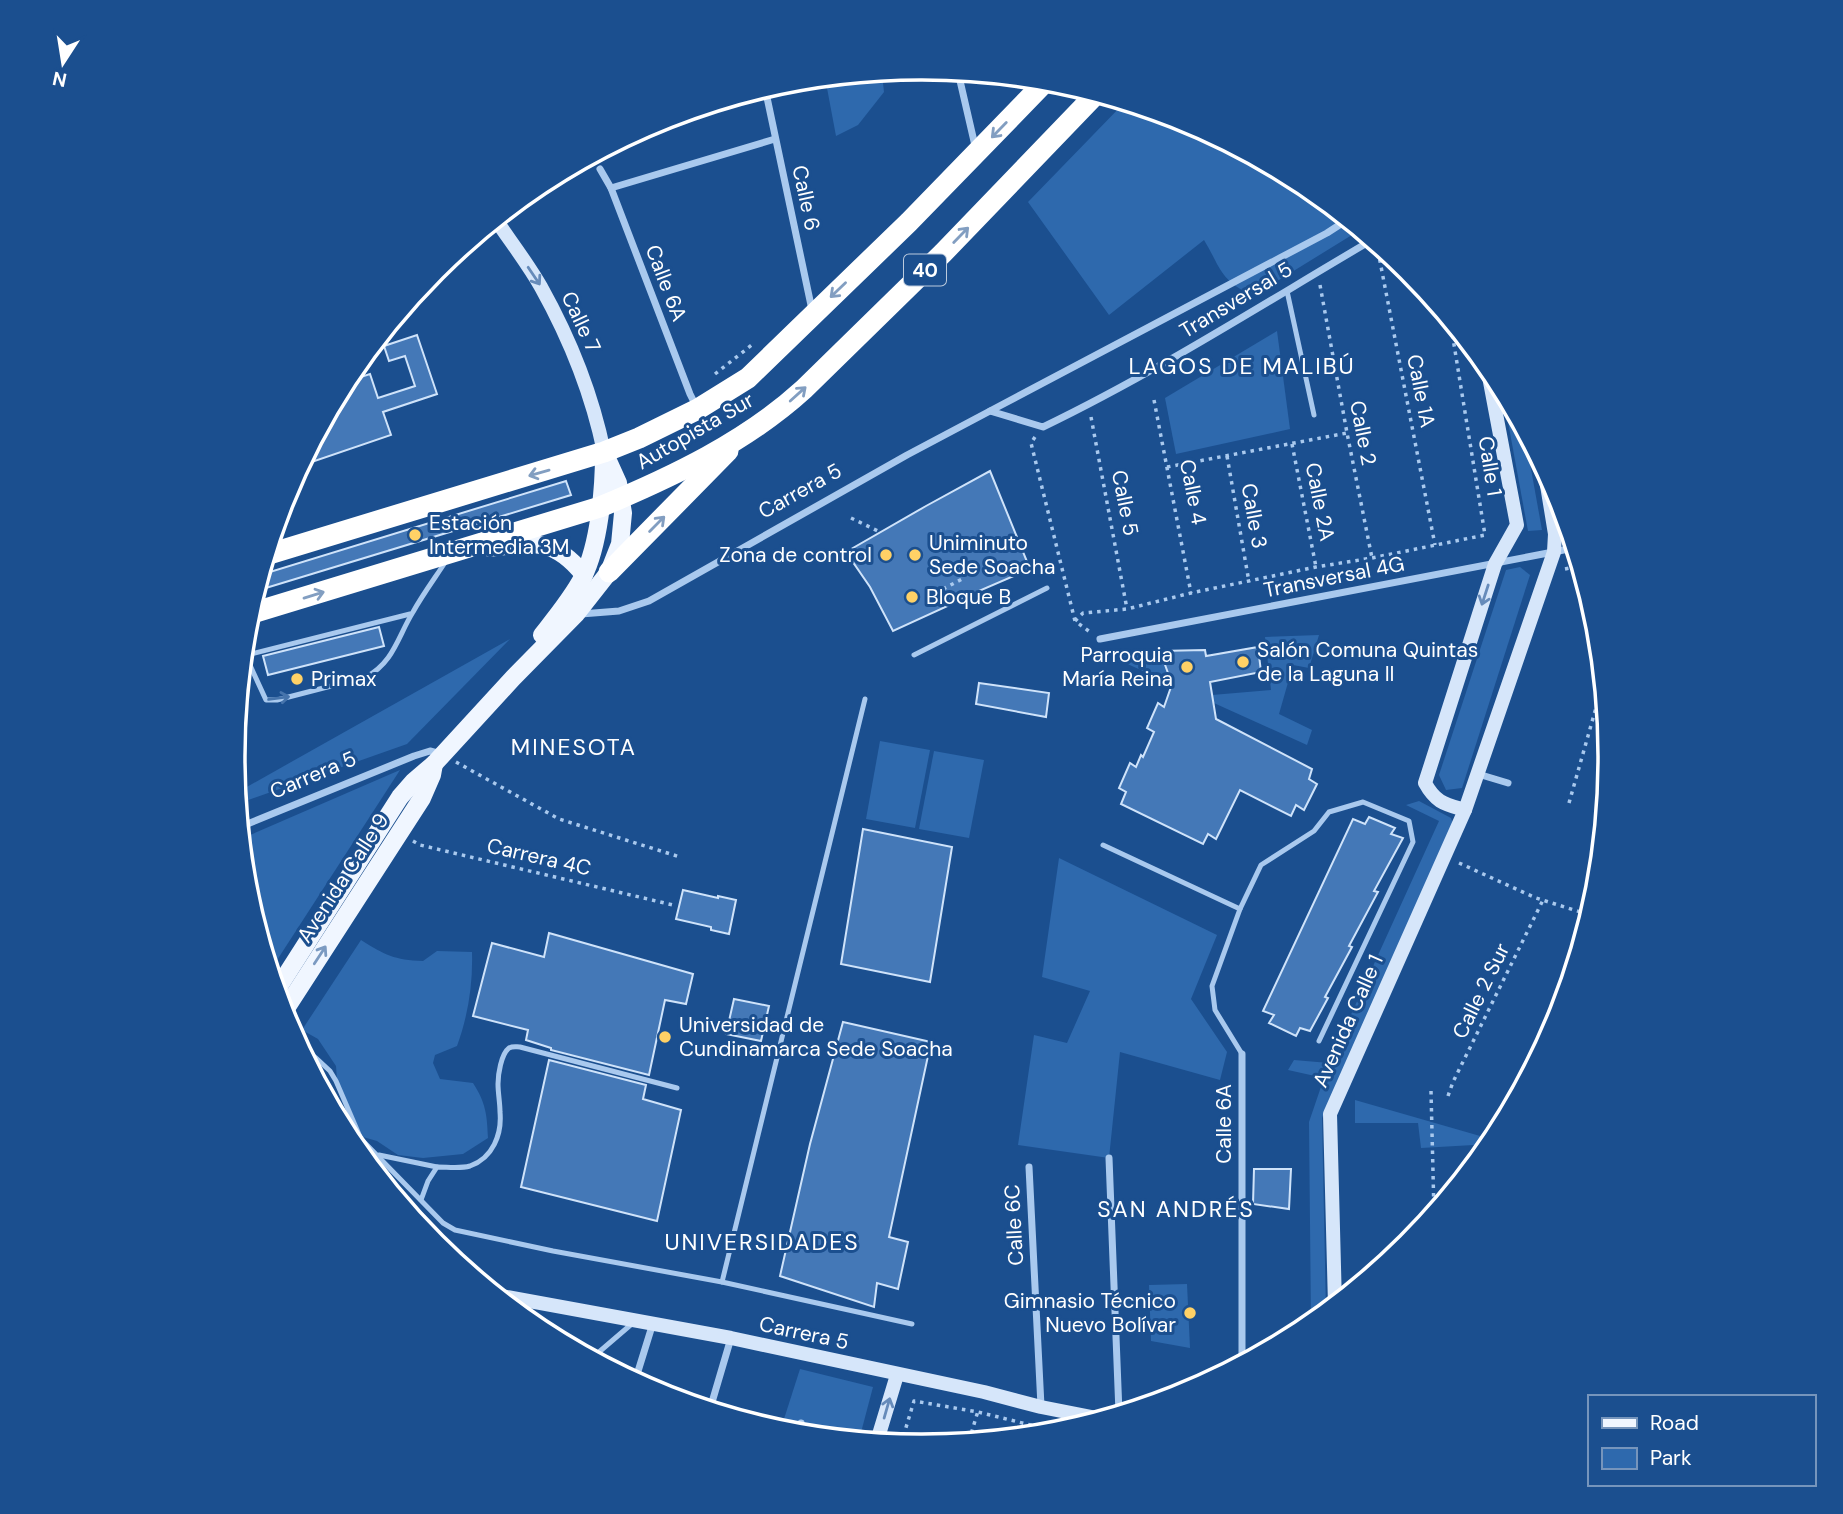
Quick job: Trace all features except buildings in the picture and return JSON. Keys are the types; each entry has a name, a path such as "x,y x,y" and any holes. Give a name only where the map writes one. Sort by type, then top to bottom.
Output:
{"highway":[{"name":"Autopista Sur","path":"277,552 604,452 639,438 694,402 748,377 909,222 1036,90"},
{"name":"Autopista Sur","path":"261,610 600,507 641,491 744,435 783,407 814,379 943,253 1089,102"},
{"path":"609,572 744,435"}],"main road":[{"name":"Calle 7","path":"501,227 540,285 573,349 590,398 604,452"},
{"path":"1465,810 1445,804 1432,796 1425,783 1495,564 1517,526 1492,395"},
{"name":"Avenida Calle 9","path":"283,980 400,797 576,614 609,572 621,536 623,513 618,483 604,452"},
{"name":"Avenida Calle 9","path":"513,678 584,575 595,544 604,452"},
{"name":"Avenida Calle 1","path":"1335,1293 1330,1114 1465,810 1554,552 1555,534 1551,509"},
{"path":"452,553 520,544 544,545 572,559 584,575"},
{"name":"Avenida Calle 9","path":"291,1001 422,798 438,759"},
{"name":"Carrera 5","path":"525,1304 636,1320 731,1338 1079,1414"},
{"path":"880,1432 897,1375"}],"street":[{"path":"960,82 976,153"},
{"name":"Calle 6","path":"767,99 812,315"},
{"path":"611,188 775,139"},
{"name":"Calle 6A","path":"600,169 611,188 694,402"},
{"name":"Carrera 5","path":"576,614 619,611 649,601 907,455 1339,225"},
{"name":"Transversal 5","path":"1043,427 1178,355 1364,245"},
{"path":"990,411 1043,427"},
{"name":"Transversal 4G","path":"1100,639 1565,550"},
{"name":"Carrera 5","path":"249,823 414,755 430,751 438,759"},
{"path":"1478,774 1508,783"},
{"name":"Calle 6A","path":"1242,1054 1242,1353"},
{"path":"1109,1158 1119,1404"},
{"name":"Calle 6C","path":"1029,1167 1041,1407"},
{"path":"638,1371 653,1323"},
{"path":"713,1400 731,1338"}],"lane":[{"path":"1287,291 1314,415"},
{"path":"251,667 267,700 277,700 376,672 385,664 411,614 452,553"},
{"path":"914,655 1047,588"},
{"path":"254,651 411,614"},
{"path":"722,1282 865,699"},
{"path":"1242,1054 1215,1010 1212,986 1240,909 1261,865 1314,831 1329,812 1363,802 1409,821 1413,842 1319,1041"},
{"path":"1103,845 1240,909"},
{"path":"377,1154 437,1167 459,1168 472,1166 488,1155 497,1142 501,1116 498,1083 503,1056 508,1048 513,1046 677,1088"},
{"path":"316,1058 336,1081 357,1130"},
{"path":"368,1146 443,1223 455,1230 722,1282 912,1324"},
{"path":"421,1200 437,1167"},
{"path":"599,1352 636,1320"}],"path":[{"name":"Calle 1A","path":"1380,260 1435,545"},
{"name":"Calle 2","path":"1318,272 1372,558"},
{"name":"Calle 1","path":"1435,545 1485,535 1453,339"},
{"path":"694,402 755,342"},
{"name":"Calle 4","path":"1154,400 1191,593"},
{"name":"Calle 5","path":"1088,405 1127,609"},
{"path":"1043,427 1031,443 1076,621 1100,639"},
{"path":"1167,467 1347,433"},
{"name":"Calle 2A","path":"1292,444 1316,567"},
{"name":"Calle 3","path":"1227,456 1248,582"},
{"path":"851,518 880,532"},
{"path":"1076,621 1083,613 1127,609 1316,567 1435,545"},
{"path":"943,589 964,578"},
{"path":"1569,803 1596,707"},
{"path":"438,759 558,819 680,858"},
{"name":"Carrera 4C","path":"398,835 420,845 673,905"},
{"path":"1455,861 1544,900 1580,912"},
{"name":"Calle 2 Sur","path":"1448,1096 1544,900"},
{"path":"1431,1091 1434,1199"},
{"path":"972,1431 984,1392"},
{"path":"904,1433 914,1401 978,1412 1030,1425"}],"green space":[{"path":"883,82 884,92 858,125 836,136 827,88"},
{"path":"1117,110 1221,150 1297,195 1352,235 1253,296 1227,279 1204,240 1109,315 1028,202"},
{"path":"1277,331 1290,429 1176,454 1165,398"},
{"path":"1508,420 1530,462 1542,530 1528,531"},
{"path":"1520,567 1530,575 1462,788 1446,790 1439,775 1506,570"},
{"path":"1319,635 1309,668 1293,665 1279,714 1312,730 1307,745 1112,657 1160,651 1212,695 1271,690 1265,637"},
{"path":"510,639 407,744 246,801 246,788"},
{"path":"880,741 930,750 915,828 866,819"},
{"path":"934,751 984,760 969,838 919,829"},
{"path":"400,770 277,960 258,889 250,835"},
{"path":"1419,801 1451,818 1453,824 1322,1118 1326,1299 1311,1309 1309,1122 1324,1078 1288,1070 1294,1060 1329,1063 1439,821 1406,805"},
{"path":"1059,858 1217,935 1191,999 1227,1052 1220,1080 1120,1052 1109,1158 1018,1145 1034,1035 1067,1043 1090,991 1042,977"},
{"path":"361,940 390,956 413,960 423,961 437,951 472,952 469,1000 457,1046 435,1055 433,1063 440,1079 473,1083 483,1103 488,1138 463,1154 423,1158 398,1155 377,1141 363,1137 337,1080 336,1066 318,1039 302,1029"},
{"path":"1355,1100 1482,1136 1475,1145 1421,1148 1418,1123 1355,1123"},
{"path":"1187,1284 1190,1348 1151,1341 1149,1285"},
{"path":"800,1369 873,1387 861,1431 784,1419"}],"place":[{"name":"Estación Intermedia 3M","path":"415,535"},
{"name":"Zona de control","path":"886,555"},
{"name":"Uniminuto Sede Soacha","path":"915,555"},
{"name":"Bloque B","path":"912,597"},
{"name":"Salón Comuna Quintas de la Laguna II","path":"1243,662"},
{"name":"Parroquia María Reina","path":"1187,667"},
{"name":"Primax","path":"297,679"},
{"name":"Universidad de Cundinamarca Sede Soacha","path":"665,1037"},
{"name":"Gimnasio Técnico Nuevo Bolívar","path":"1190,1313"}],"district":[{"name":"LAGOS DE MALIBÚ","path":"1242,366"},
{"name":"MINESOTA","path":"574,747"},
{"name":"SAN ANDRÉS","path":"1176,1209"},
{"name":"UNIVERSIDADES","path":"762,1242"}]}
